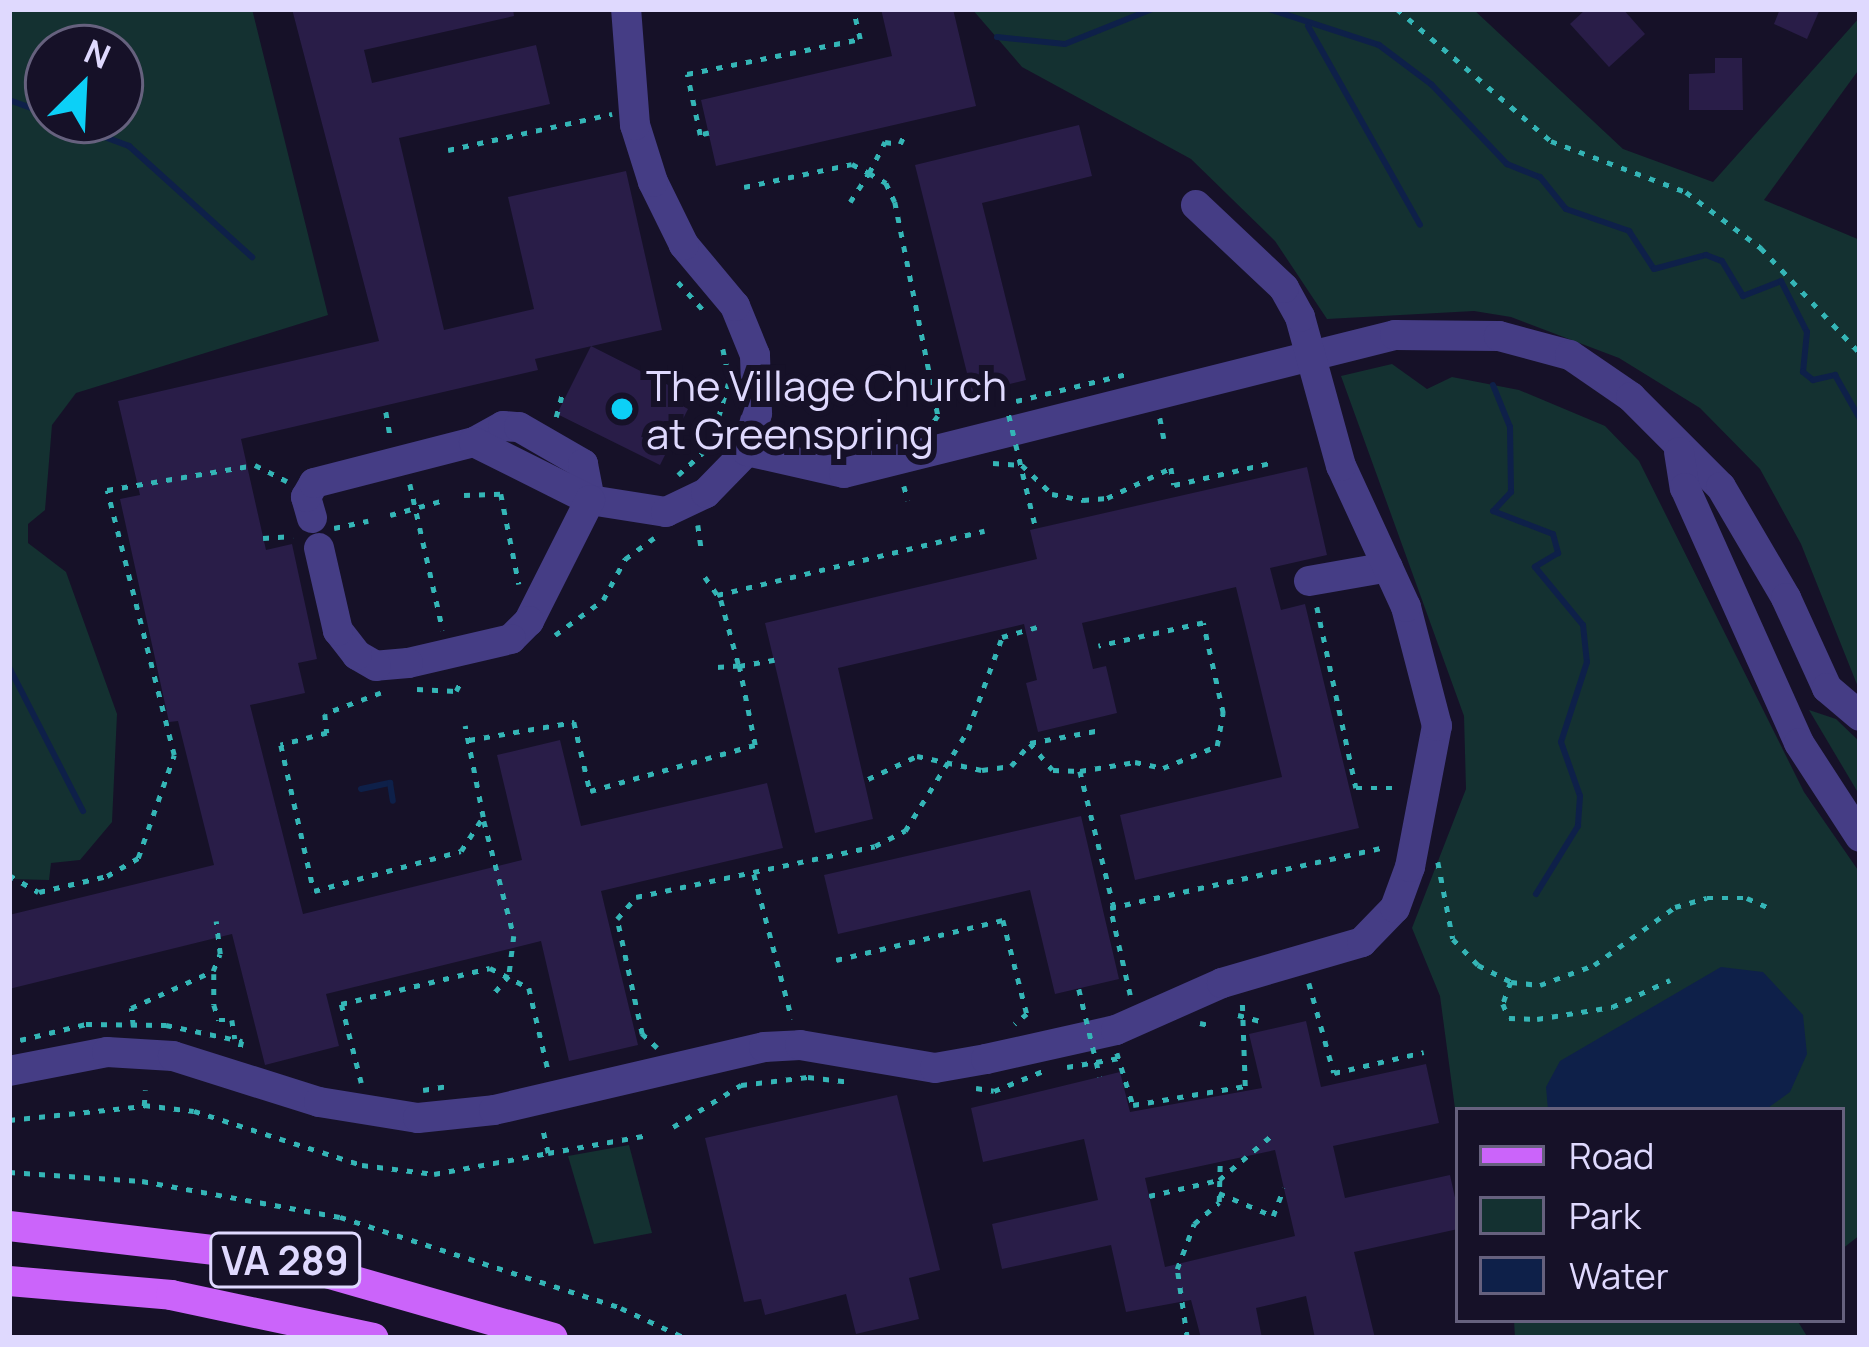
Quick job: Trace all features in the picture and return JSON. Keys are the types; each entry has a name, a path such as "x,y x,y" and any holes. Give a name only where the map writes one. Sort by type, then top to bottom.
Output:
{"main road":[{"name":"VA 289","path":"9,1226 271,1257 553,1338"},
{"name":"VA 289","path":"9,1281 171,1295 373,1338"}],"street":[{"path":"590,500 666,512 706,493 747,451 757,412 755,355 735,306 684,245 653,182 635,125 626,9"},
{"path":"9,1071 107,1052 173,1056 319,1102 418,1118 507,1108 764,1047 800,1045 935,1068 986,1059 1116,1030 1236,978 1362,942 1395,908 1437,726 1388,567 1341,466 1313,352 1284,288 1196,205"},
{"path":"747,451 844,473 1313,352 1395,335 1498,336 1570,355 1631,397 1679,452 1721,487 1827,688 1860,716"},
{"path":"503,426 563,448 583,464 590,500 529,621 511,638 376,666 357,656 338,631 306,497 314,483 474,442 503,426"},
{"path":"1679,452 1684,488 1799,743 1860,838"},
{"path":"1320,592 1388,567"},
{"path":"1772,678 1814,661"}],"path":[{"path":"709,133 700,135 687,74 860,39 853,9"},
{"path":"1397,9 1550,140 1687,192 1761,248 1860,352"},
{"path":"448,150 614,114 619,104 623,116"},
{"path":"850,202 885,142 900,144 906,131"},
{"path":"744,187 852,164 886,183 895,202 938,416 929,428"},
{"path":"710,446 727,400 723,348"},
{"path":"1002,386 1036,529"},
{"path":"554,432 563,391"},
{"path":"974,464 1022,465 1052,494 1083,500 1107,498 1171,468 1174,485 1270,463"},
{"path":"9,875 39,892 106,877 138,858 174,755 107,490 255,465 311,518"},
{"path":"408,476 447,648"},
{"path":"464,495 501,494 518,606"},
{"path":"391,515 441,502"},
{"path":"698,525 702,552"},
{"path":"717,595 984,531"},
{"path":"555,635 603,600 635,546 659,536"},
{"path":"469,740 574,722 590,791 755,745 739,666 717,595 706,577"},
{"path":"1320,592 1316,607 1356,788 1402,788 1409,796"},
{"path":"1030,742 1053,770 1080,771 1135,762 1163,769 1217,746 1223,713 1203,623 1099,646"},
{"path":"659,1056 642,1034 616,920 636,896 875,846 905,831 950,762 1002,637 1037,627"},
{"path":"713,668 774,660"},
{"path":"456,691 463,681"},
{"path":"456,691 382,693 325,714 327,733 281,745 314,891 461,851 483,817"},
{"path":"456,691 460,702"},
{"path":"465,726 514,935 509,976 492,996"},
{"path":"868,779 916,756 1011,766 1030,742 1100,730"},
{"path":"1080,771 1132,1003"},
{"path":"1114,907 1377,846 1402,850"},
{"path":"1430,853 1444,870 1453,939 1511,982 1540,985 1594,964 1676,907 1707,898 1748,898 1772,909"},
{"path":"754,874 796,1031"},
{"path":"836,960 1004,920 1028,1014 1006,1032"},
{"path":"216,921 220,954 214,971 214,1006 219,1020 232,1020 235,1039"},
{"path":"362,1089 341,1004 490,968 529,988 550,1075 537,1078"},
{"path":"9,1043 86,1024 133,1024 131,1008 214,971"},
{"path":"1306,978 1334,1073 1424,1052"},
{"path":"1511,982 1503,1004 1509,1018 1537,1019 1612,1007 1670,980"},
{"path":"1079,988 1100,1078"},
{"path":"1114,1049 1133,1105 1245,1086 1238,1015 1265,1022"},
{"path":"673,1127 741,1085 808,1077 869,1084"},
{"path":"144,1105 145,1090"},
{"path":"9,1120 144,1105 194,1111 362,1166 434,1174 648,1135"},
{"path":"543,1131 548,1154"},
{"path":"1149,1196 1219,1180 1272,1135"},
{"path":"1186,1338 1178,1269 1194,1224 1210,1215 1219,1192 1220,1161"},
{"path":"9,1172 164,1184 340,1217 621,1308 686,1338"},
{"path":"1219,1192 1273,1216 1284,1188"}],"green space":[{"path":"9,9 252,9 328,315 76,393 52,425 45,510 28,524 28,543 66,572 117,714 112,822 80,860 51,863 49,880 9,879"},
{"path":"972,9 1473,9 1623,149 1713,182 1860,17 1860,68 1764,200 1860,240 1860,692 1801,544 1760,469 1700,408 1619,358 1511,317 1474,311 1327,319 1275,241 1191,159 1022,67"},
{"path":"1392,364 1427,389 1452,377 1519,390 1605,426 1639,461 1804,792 1860,873 1860,1235 1845,1247 1845,1107 1455,1108 1440,996 1412,928 1466,789 1464,716 1341,376"},
{"path":"1809,710 1836,719 1860,742 1860,796"},
{"path":"629,1145 652,1233 594,1244 568,1156"},
{"path":"1514,1323 1799,1323 1808,1338 1515,1338"}],"water":[{"path":"1721,967 1763,972 1803,1015 1807,1054 1790,1092 1769,1107 1548,1107 1546,1087 1560,1061"}],"building":[{"path":"292,9 513,9 514,16 364,50 372,83 536,45 550,104 399,138 444,330 534,309 508,197 626,171 662,330 535,359 538,370 241,439 266,550 292,544 317,659 298,663 305,693 250,705 303,914 522,860 497,755 560,740 581,826 767,783 783,848 601,891 638,1045 569,1061 541,941 326,994 339,1046 265,1065 232,934 9,989 9,915 214,865 178,721 169,722 120,499 140,495 118,401 379,341"},
{"path":"881,9 953,9 976,106 716,166 701,100 892,56"},
{"path":"1586,9 1623,9 1645,34 1609,67 1570,24"},
{"path":"1780,9 1820,9 1807,39 1774,24"},
{"path":"1715,58 1742,58 1743,110 1689,110 1689,74 1715,73"},
{"path":"1079,125 1092,176 982,203 1026,380 972,393 915,165"},
{"path":"591,346 682,392 677,403 688,409 660,465 557,414"},
{"path":"1307,467 1327,555 1270,568 1281,610 1305,604 1359,828 1135,880 1120,815 1282,777 1236,587 1082,623 1093,669 1106,666 1117,713 1038,732 1026,683 1037,680 1024,624 838,668 873,819 815,833 765,623 1037,559 1030,530"},
{"path":"1081,816 1119,979 1055,994 1030,890 838,934 824,875"},
{"path":"1306,1021 1321,1087 1426,1064 1439,1123 1333,1146 1345,1198 1450,1175 1455,1198 1455,1230 1354,1252 1375,1338 1315,1338 1306,1296 1256,1308 1262,1338 1201,1338 1191,1300 1126,1312 1111,1245 1002,1269 992,1224 1098,1200 1084,1139 983,1162 971,1108 1120,1072 1130,1112 1262,1088 1249,1034","holes":["1275,1150 1295,1236 1165,1267 1145,1178"]},
{"path":"897,1095 940,1270 909,1278 919,1319 856,1334 846,1294 765,1315 761,1299 744,1302 705,1138"}],"waterway":[{"path":"997,37 1065,44 1152,9"},
{"path":"1269,9 1379,45 1432,85 1507,164 1540,177 1566,209 1629,231 1654,269 1706,255 1722,261 1743,296 1781,281 1807,332 1803,372 1813,380 1835,375 1860,419"},
{"path":"1308,26 1420,225"},
{"path":"9,100 24,105"},
{"path":"124,144 252,257"},
{"path":"1493,385 1510,427 1511,492 1493,511 1553,534 1558,553 1535,567 1583,625 1587,662 1561,742 1580,796 1578,826 1536,894"},
{"path":"9,667 83,811"},
{"path":"361,789 390,783 393,801"}],"place":[{"name":"The Village Church at Greenspring","path":"622,409"}]}
